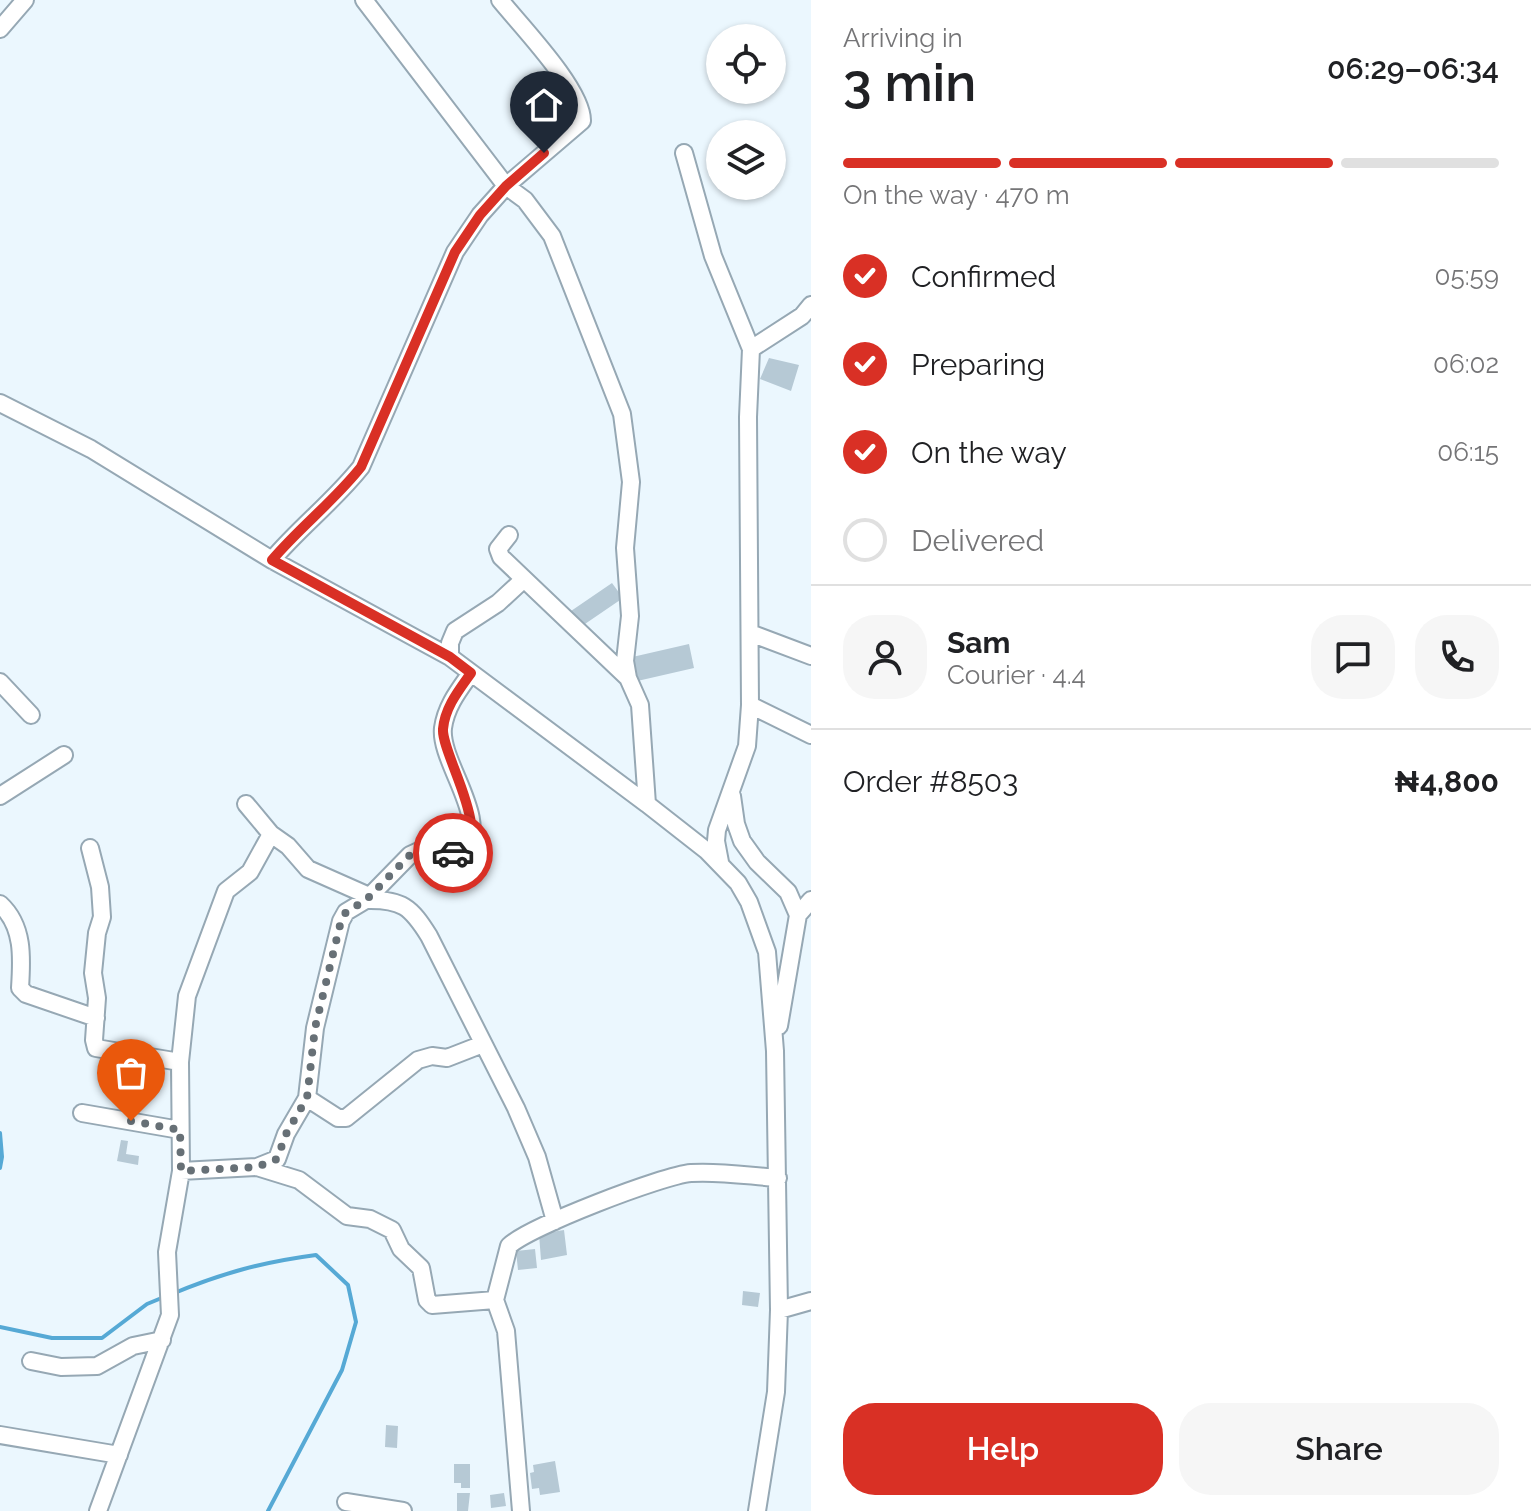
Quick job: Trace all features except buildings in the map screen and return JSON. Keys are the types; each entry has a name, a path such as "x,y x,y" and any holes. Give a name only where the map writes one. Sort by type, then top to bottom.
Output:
{"street":[{"path":"0,29 25,0"},
{"path":"364,0 506,186 525,200 552,236 622,414 631,482 625,548 630,616 625,661 628,678 640,705 647,804"},
{"path":"272,560 294,534 341,492 361,467 455,252 480,215 506,186 582,121 582,110 562,76 500,0"},
{"path":"684,153 713,256 751,349 748,417 750,705 747,746 717,830 720,863"},
{"path":"751,349 802,316 811,305"},
{"path":"1,405 91,449 272,560 450,657 647,804 720,863 738,883 749,902 767,952 775,1051 779,1310 776,1392 757,1511"},
{"path":"509,535 498,553 628,678"},
{"path":"450,657 450,643 455,631 498,603 524,579"},
{"path":"750,633 811,656"},
{"path":"181,1171 257,1167 277,1159 286,1134 307,1098 315,1028 337,930 346,912 373,898 384,879 410,855 423,849 448,854 463,851 471,839 472,823 456,771 445,748 443,731 450,703 471,673"},
{"path":"0,682 31,715"},
{"path":"750,705 811,735"},
{"path":"0,796 64,755"},
{"path":"732,793 736,824 742,841 757,862 788,892 798,915 803,939 775,1051"},
{"path":"246,804 271,834 288,846 308,869 373,898 404,905 418,919 464,1000 516,1108 537,1157 555,1221"},
{"path":"98,1511 170,1315 167,1252 181,1171 180,1062 187,996 226,891 250,872 271,834"},
{"path":"90,848 100,887 102,917 93,973 97,998 96,1048 180,1062"},
{"path":"798,915 811,900"},
{"path":"0,904 16,927 22,953 20,988 26,994 96,1018"},
{"path":"307,1098 338,1118 346,1118 418,1060 432,1056 447,1058 483,1044"},
{"path":"82,1113 180,1130"},
{"path":"257,1167 299,1180 347,1216 370,1219 392,1230 401,1249 421,1268 427,1300 432,1305 495,1300"},
{"path":"521,1511 506,1331 495,1300 509,1246 555,1221 673,1175 706,1173 778,1178"},
{"path":"779,1310 811,1301"},
{"path":"31,1361 61,1367 97,1366 133,1346 162,1340"},
{"path":"0,1435 119,1455"},
{"path":"346,1502 403,1511"}],"waterway":[{"path":"0,1133 0,1168"},
{"path":"172,1294 243,1269 316,1255 348,1285 356,1322 342,1370 268,1511"},
{"path":"0,1327 52,1338 102,1338 147,1304 164,1297"}],"way so far":[{"path":"131,1121 180,1130 181,1171 257,1167 277,1159 286,1134 307,1098 315,1028 337,930 346,912 366,900 410,855 423,849 453,853"}],"route":[{"path":"453,853 463,851 468,846 472,823 456,771 445,748 443,731 450,703 471,673 450,657 272,560 294,534 341,492 361,467 455,252 480,215 506,186 544,153"}]}
